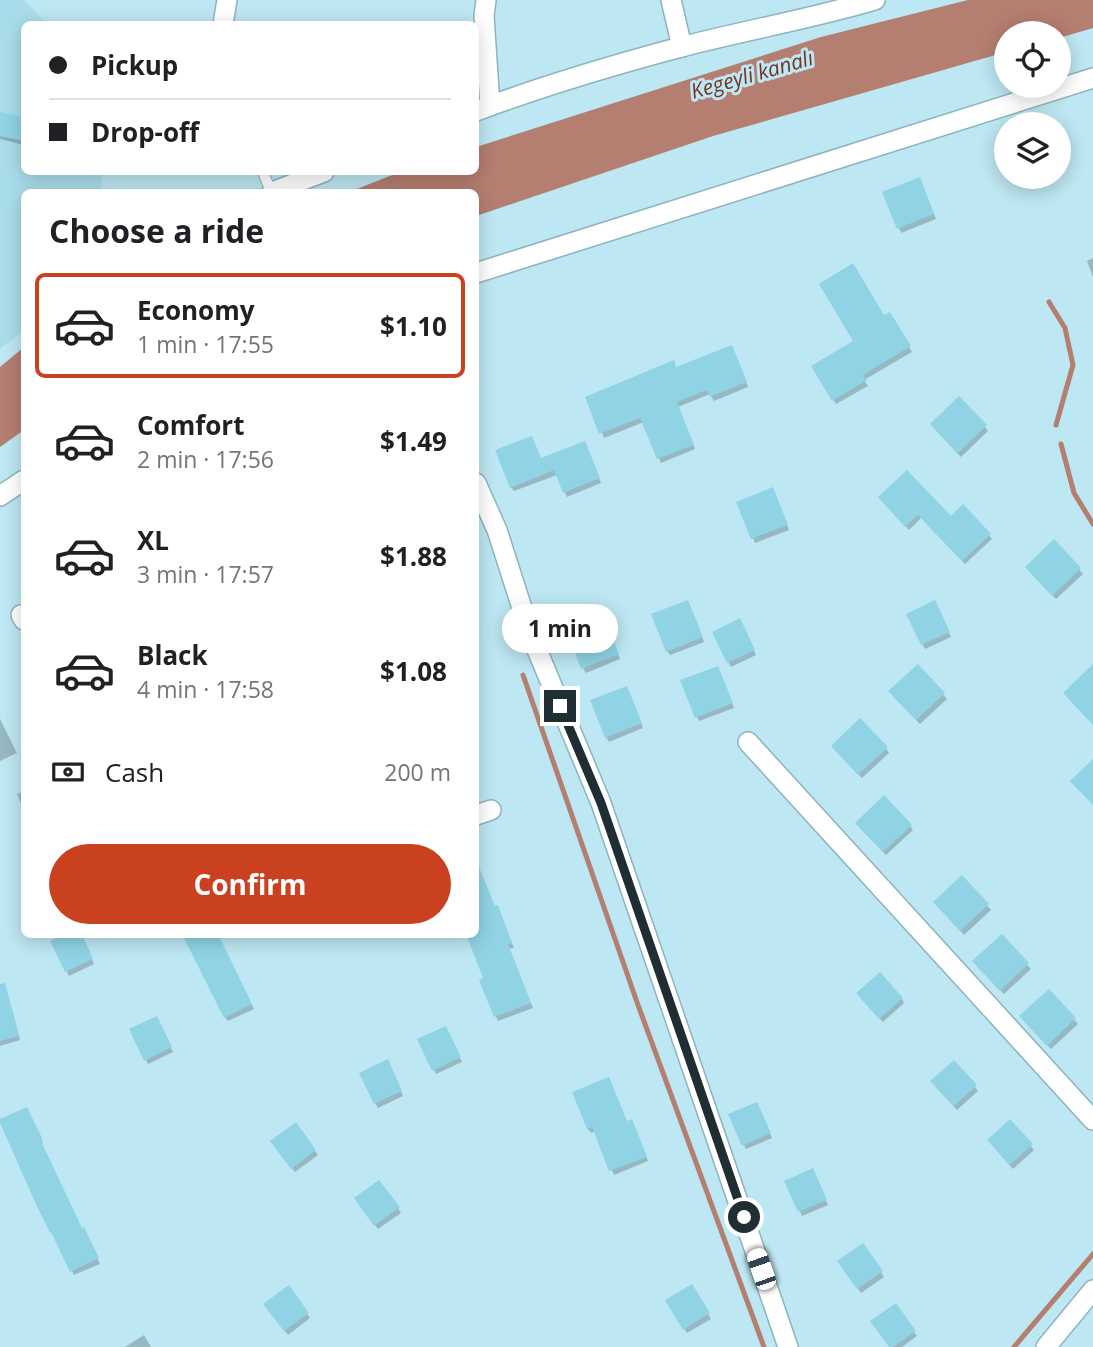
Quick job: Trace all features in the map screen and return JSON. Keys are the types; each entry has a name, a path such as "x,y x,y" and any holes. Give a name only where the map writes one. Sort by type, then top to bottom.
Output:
{"street":[{"path":"224,21 227,0"},
{"path":"486,0 483,109 682,47 875,0"},
{"path":"671,0 682,47"},
{"path":"479,273 1093,78"},
{"path":"280,189 316,175"},
{"path":"0,496 21,482"},
{"path":"479,491 497,530 530,633 601,803 788,1347"},
{"path":"748,742 1093,1120"},
{"path":"1046,1347 1093,1290"}],"shaded area":[{"path":"0,0 24,0 44,21 21,21 21,175 103,175 100,189 21,189 21,332 0,349"}],"water":[{"name":"Kegeyli kanalı","path":"968,0 1093,0 1093,28 1071,34 1071,21 994,21 994,55 713,136 479,215 479,189 357,189 392,175 479,175 479,146 821,37"},
{"path":"21,350 21,432 0,447 0,367"}],"building":[{"path":"0,112 21,116 21,140 0,136"},
{"path":"920,177 934,214 897,229 882,192"},
{"path":"853,263 884,315 890,312 911,346 863,375 867,380 832,401 811,366 853,341 819,284"},
{"path":"732,345 747,382 710,397 707,390 677,402 694,445 657,459 640,418 599,434 585,397 674,360 676,367"},
{"path":"959,396 987,425 958,453 930,424"},
{"path":"532,436 541,458 585,441 600,478 563,493 554,470 510,488 495,450"},
{"path":"907,470 951,516 963,504 991,534 962,561 918,515 905,527 878,497"},
{"path":"773,487 788,525 751,539 736,502"},
{"path":"1054,539 1081,568 1052,596 1025,567"},
{"path":"688,600 703,637 666,652 651,614"},
{"path":"935,600 950,632 921,645 906,614"},
{"path":"604,617 619,654 581,669 567,631"},
{"path":"740,618 755,650 727,663 712,632"},
{"path":"918,664 945,693 916,720 888,691"},
{"path":"1093,664 1093,725 1063,693"},
{"path":"718,666 733,703 695,718 680,680"},
{"path":"627,686 642,723 605,738 590,700"},
{"path":"860,718 888,747 858,775 831,746"},
{"path":"1093,759 1093,805 1070,781"},
{"path":"884,795 912,825 883,852 855,823"},
{"path":"479,868 495,906 498,905 512,943 508,944 531,1003 494,1017 479,980 483,978 468,938 479,938"},
{"path":"962,875 989,904 960,931 933,902"},
{"path":"1002,934 1029,963 1000,991 972,961"},
{"path":"56,938 84,938 93,959 65,972 50,941"},
{"path":"184,938 220,938 252,1004 224,1018"},
{"path":"880,972 903,998 879,1019 856,993"},
{"path":"5,983 19,1036 0,1041 0,984"},
{"path":"1049,989 1076,1018 1047,1046 1019,1016"},
{"path":"157,1016 172,1047 144,1061 129,1029"},
{"path":"446,1026 461,1057 432,1071 417,1039"},
{"path":"388,1059 402,1091 374,1104 359,1073"},
{"path":"954,1060 977,1085 954,1106 930,1081"},
{"path":"609,1077 627,1121 632,1119 647,1157 609,1171 592,1127 587,1129 572,1092"},
{"path":"757,1102 771,1133 742,1146 728,1114"},
{"path":"27,1107 82,1228 84,1227 99,1258 70,1272 0,1123 0,1119"},
{"path":"1010,1119 1033,1144 1010,1165 987,1140"},
{"path":"296,1122 316,1150 291,1169 270,1141"},
{"path":"813,1168 827,1200 798,1212 784,1181"},
{"path":"379,1180 400,1207 374,1226 354,1198"},
{"path":"863,1243 883,1271 857,1289 837,1261"},
{"path":"692,1284 710,1313 683,1330 665,1300"},
{"path":"289,1285 309,1313 284,1331 263,1304"},
{"path":"896,1303 916,1331 889,1347 870,1321"}],"waterway":[{"path":"1049,302 1065,328 1073,365 1056,425"},
{"path":"1061,444 1074,493 1093,524"},
{"path":"523,675 638,1005 764,1347"},
{"path":"1014,1347 1093,1254"}],"route":[{"path":"560,706 601,803 744,1217"}]}
